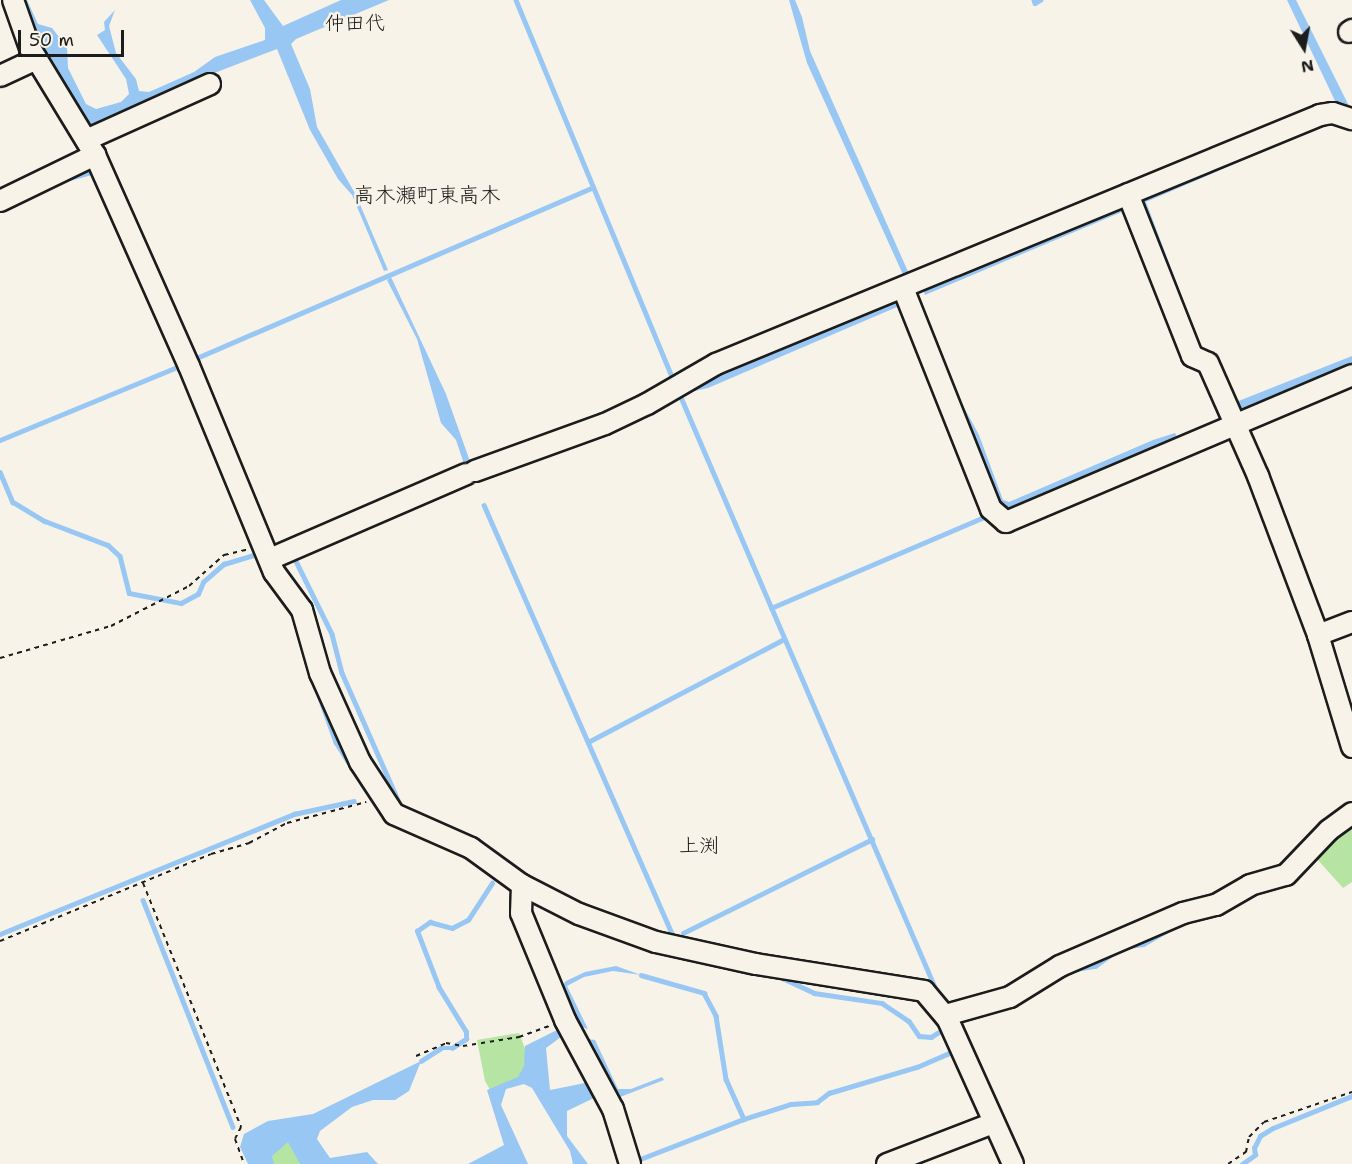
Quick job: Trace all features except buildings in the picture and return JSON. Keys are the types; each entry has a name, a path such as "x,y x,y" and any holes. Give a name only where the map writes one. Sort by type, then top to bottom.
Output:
{"street":[{"path":"13,0 36,59 90,147 188,363 274,573 302,610 320,672 360,762 394,813 471,848 521,893 656,942 756,964 924,991 949,1022 1013,1164"},
{"path":"0,76 36,59"},
{"path":"0,201 90,147 210,84"},
{"path":"267,553 470,473 604,424 678,387 716,364 909,286 1131,201 1320,115 1333,114 1351,122"},
{"path":"1131,201 1192,356 1208,363 1258,476 1318,635 1352,747"},
{"path":"909,286 993,513 1006,522 1018,520 1230,416 1352,375"},
{"path":"1318,635 1352,622"},
{"path":"949,1022 1010,997 1060,966 1183,913 1216,905 1250,885 1286,875 1329,830 1352,813"},
{"path":"521,893 521,913 568,1025 613,1109 629,1161"},
{"path":"887,1164 993,1123"}],"path":[{"path":"0,658 111,626 162,597 189,586 224,555 267,553"},
{"path":"0,941 211,854 249,843 287,823 369,800"},
{"path":"142,882 241,1127 235,1138 244,1164"},
{"path":"417,1056 446,1043 463,1046 519,1037 568,1025"},
{"path":"1228,1164 1246,1152 1249,1137 1264,1122 1352,1092"}],"green space":[{"path":"1352,824 1352,882 1343,888 1317,859"},
{"path":"519,1033 534,1072 492,1093 485,1081 477,1040"},
{"path":"296,1127 315,1164 252,1164"}],"water":[{"path":"27,0 38,24 52,28 67,47 68,68 86,104 96,109 121,102 129,94 126,79 97,35 105,30 104,22 115,10 109,26 116,53 136,79 139,91 149,92 194,72 215,57 265,40 265,28 250,0 264,0 283,26 341,0 389,0 296,39 291,44 310,89 317,127 356,195 388,270 384,271 352,195 338,179 310,130 277,49 183,85 91,130 39,49 23,2"},
{"path":"789,0 795,0 802,17 810,51 910,276 905,279 807,63"},
{"path":"1287,0 1296,0 1352,112 1336,103"},
{"path":"1323,119 1332,122 1146,202 1202,350 1196,353 1136,197"},
{"path":"1127,203 1129,209 925,295 922,286"},
{"path":"391,277 446,394 472,467 466,470 456,440 441,423 417,339 387,280"},
{"path":"916,287 953,387 979,435 1003,500 1009,502 1153,440 1175,433 1180,442 1011,514 1001,512 910,290"},
{"path":"900,293 904,304 708,388 690,392 687,388 720,368"},
{"path":"1352,356 1352,364 1235,413 1231,404"},
{"path":"616,966 641,975 613,971 584,977 567,986 588,1029 577,1025 560,988 566,981 585,972"},
{"path":"559,1029 565,1034 546,1048 550,1090 585,1083 594,1087 596,1097 567,1111 567,1136 588,1164 573,1164 570,1151 532,1088 524,1084 506,1089 501,1105 528,1164 468,1164 504,1145 487,1090 518,1077 524,1066 525,1046"},
{"path":"582,1038 595,1040 618,1089 631,1089 662,1077 664,1080 615,1099"},
{"path":"421,1061 409,1091 395,1100 373,1100 352,1107 320,1131 317,1139 330,1158 367,1152 378,1164 300,1164 288,1142 272,1156 274,1164 248,1164 240,1147 244,1134 268,1121 313,1114"}],"waterway":[{"path":"516,0 675,384"},
{"path":"1034,0 1035,3 1040,0"},
{"path":"69,178 96,171"},
{"path":"192,360 592,188"},
{"path":"0,440 184,364"},
{"path":"680,395 938,994"},
{"path":"1172,440 1203,427"},
{"path":"0,472 13,502 45,521 108,545 120,556 129,593 181,603 198,594 203,582 224,564 257,554 259,557"},
{"path":"484,505 674,938"},
{"path":"771,608 989,515"},
{"path":"298,556 294,557 332,634 342,673 399,802"},
{"path":"588,742 784,639"},
{"path":"314,681 336,742 353,769"},
{"path":"0,934 294,814 354,801"},
{"path":"683,933 872,839"},
{"path":"421,1061 441,1048 452,1048 466,1039 466,1032 439,988 417,931 430,922 452,928 468,920 492,883"},
{"path":"143,900 233,1127"},
{"path":"1197,919 1220,913"},
{"path":"1129,946 1143,944 1173,927"},
{"path":"1075,969 1095,966 1116,951"},
{"path":"731,968 752,973"},
{"path":"641,975 704,993 716,1016 726,1079 744,1119"},
{"path":"778,976 814,993 882,1003 909,1021 919,1036 931,1037 947,1027"},
{"path":"635,1161 744,1119 791,1104 817,1102 829,1093 917,1067 954,1051"},
{"path":"1242,1164 1255,1155 1254,1148 1260,1136 1273,1128 1352,1096"}],"district":[{"name":"仲田代","path":"355,23"},
{"name":"高木瀬町東高木","path":"427,195"},
{"name":"上渕","path":"699,845"}]}
